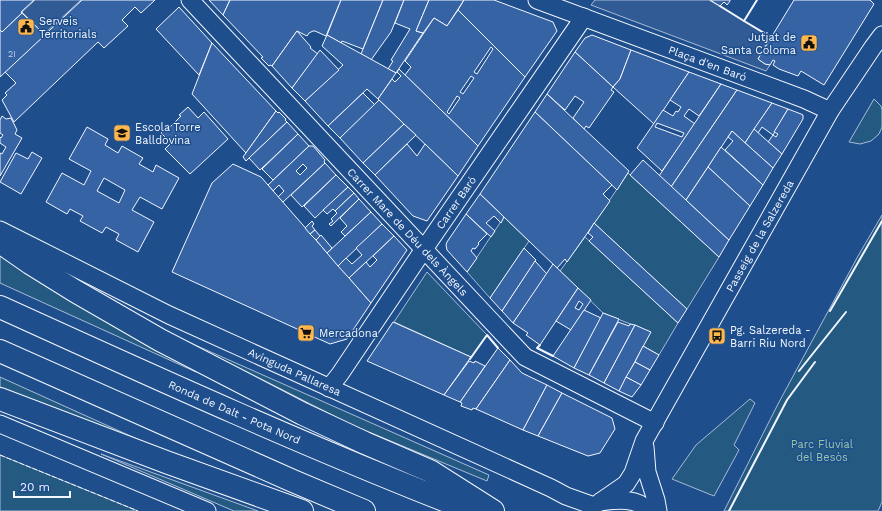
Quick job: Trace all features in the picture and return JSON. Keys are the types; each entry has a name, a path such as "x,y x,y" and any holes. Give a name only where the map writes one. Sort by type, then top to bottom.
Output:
{"highway":[{"path":"0,242 62,283 160,340 303,414 430,471 493,511"},
{"name":"Ronda de Dalt - Pota Nord","path":"0,307 165,382 298,440 472,511"},
{"path":"0,351 364,511"},
{"path":"0,398 166,462 302,511"}],"street":[{"name":"Carrer Mare de Déu dels Àngels","path":"190,0 525,357 655,423"},
{"name":"Plaça d'en Baró","path":"537,0 804,99 830,111"},
{"name":"Carrer Baró","path":"329,388 584,17"},
{"name":"Passeig de la Salzereda","path":"594,506 626,484 633,473 644,441 830,111 882,35"},
{"name":"Avinguda Pallaresa","path":"0,230 169,315 566,496 594,506"},
{"path":"0,424 207,511"},
{"path":"644,441 647,472 658,511"},
{"path":"594,506 616,500 629,501 640,504 649,511"}],"green space":[{"path":"874,99 881,106 882,110 882,127 879,134 871,141 860,144 849,142"},
{"path":"628,173 719,257 687,309 594,223"},
{"name":"Parc Fluvial del Besòs","path":"882,215 882,502 878,511 724,511 778,404 858,256"},
{"path":"504,217 529,241 490,298 467,272"},
{"path":"585,237 678,323 659,355 643,346 650,332 603,313 560,271"},
{"path":"0,254 196,372 0,283"},
{"path":"427,272 487,335 471,357 394,322"},
{"path":"186,341 489,475 487,481 352,425"},
{"path":"0,377 157,448 0,387"},
{"path":"750,399 755,403 734,445 739,450 714,496 672,479 696,445"},
{"path":"101,454 258,511 234,511"},
{"path":"0,455 138,511 0,511"}],"shaded area":[{"path":"35,0 81,0 44,34 22,12"},
{"path":"595,0 709,0 770,37 758,59 765,64 770,65 766,71 591,5"}],"building":[{"path":"0,0 34,0 2,32 0,30"},
{"path":"82,0 155,0 141,13 135,7 122,20 128,26 104,48 98,42 14,122 2,100 7,95 5,93 16,83 5,72"},
{"path":"209,0 230,0 223,15"},
{"path":"230,0 341,0 326,36 313,31 307,36 297,31 272,66 269,66 261,58 263,57 223,15"},
{"path":"341,0 383,0 363,49 342,41 341,43 327,35"},
{"path":"383,0 404,0 391,32 371,60 361,54"},
{"path":"404,0 429,0 416,31 423,33 396,73 388,69 393,61 391,60 410,29 395,23"},
{"path":"429,0 464,0 447,26 434,18 423,33 416,31"},
{"path":"464,0 494,0 553,22 557,31 525,77 458,10"},
{"path":"710,0 730,1 727,5 724,2 720,6"},
{"name":"Jutjat de Santa Coloma","path":"794,0 870,0 874,4 824,85 801,71 798,76 779,69 773,65 775,61 773,60 770,65 765,64 758,59"},
{"path":"179,7 212,43 199,75 156,29"},
{"path":"458,10 525,77 478,146 405,75 411,67 405,61 434,18 447,26","holes":["491,47 493,49 477,74 474,72","471,76 474,78 463,94 460,92","457,96 460,98 449,114 447,112"]},
{"path":"22,13 45,35 0,77 0,30 2,32"},
{"path":"297,31 311,47 310,48 318,54 292,88 272,66"},
{"path":"327,35 396,73 378,99 367,89 328,126 305,101 343,65 322,46"},
{"path":"592,35 631,50 620,79 613,87 575,52 585,38"},
{"path":"212,43 276,111 246,153 192,94"},
{"path":"320,50 339,70 305,101 292,88"},
{"path":"631,50 689,72 654,124 613,87 620,79"},
{"path":"575,52 613,87 611,90 614,92 589,128 586,126 584,129 573,118 584,102 575,96 565,110 547,94"},
{"path":"399,69 478,146 458,176 378,99 392,79 395,82 401,76 397,72"},
{"path":"689,72 721,84 699,116 689,109 684,116 695,124 662,171 637,148 663,110 673,116 676,111 678,112 681,107 670,100","holes":["657,123 684,133 682,137 655,127"]},
{"path":"721,84 737,90 671,187 659,176"},
{"path":"737,90 772,103 745,143 732,131 686,200 671,187"},
{"path":"363,93 375,105 340,138 328,126"},
{"path":"547,94 629,171 617,190 535,112"},
{"path":"379,100 404,124 363,163 340,138"},
{"path":"772,103 788,109 773,135 762,127 758,133 754,129"},
{"path":"188,107 198,118 204,112 228,139 190,174 165,149 171,143 161,133 168,125 170,127 181,116 179,115"},
{"path":"788,109 803,115 803,119 782,154 768,142 773,135 776,137 778,134 774,132"},
{"path":"276,111 286,119 285,120 287,122 246,161 243,157"},
{"path":"535,112 612,185 603,194 610,201 567,262 565,259 557,268 480,194"},
{"path":"2,116 6,119 11,118 17,130 15,134 22,138 0,176 0,153 2,154 6,147 0,143 0,137 1,138 3,135 0,133 0,120"},
{"path":"287,122 298,134 260,170 249,158"},
{"path":"404,124 416,135 375,175 363,163"},
{"path":"87,127 108,139 105,145 118,153 122,146 143,158 139,164 153,172 156,165 179,178 162,209 140,197 132,210 154,222 138,252 116,240 119,234 106,227 102,233 80,221 83,216 70,209 67,214 46,202 62,173 84,185 91,171 69,159","holes":["104,178 125,190 119,203 97,191"]},
{"path":"754,129 782,154 773,168 745,143"},
{"path":"732,131 773,168 763,185 725,150 733,141 728,137"},
{"path":"298,134 309,146 273,180 262,169"},
{"path":"407,144 417,156 425,144 458,176 427,221 413,216 375,175"},
{"path":"309,146 313,146 325,160 325,163 283,202 278,197 284,191 279,185 273,191 268,185","holes":["303,164 307,168 300,175 296,171"]},
{"path":"721,147 763,185 750,206 708,167"},
{"path":"32,152 42,158 21,194 0,182 16,153 28,159"},
{"path":"643,160 729,240 719,257 630,175"},
{"path":"325,163 336,175 302,207 291,195"},
{"path":"233,164 261,177 371,303 347,339 330,344 172,272 212,183"},
{"path":"708,167 750,206 729,240 686,200"},
{"path":"336,175 348,187 315,218 304,206"},
{"path":"348,187 354,193 335,211 333,209 327,214 323,210"},
{"path":"354,193 359,199 331,226 329,224 333,221 331,219 337,213 335,211"},
{"path":"480,194 504,217 501,223 494,216 486,223 495,231 491,237 466,214"},
{"path":"359,199 371,212 345,236 341,232 347,226 340,218"},
{"path":"371,212 382,224 338,266 327,253"},
{"path":"466,214 487,234 478,243 479,244 475,249 473,248 471,251 477,258 467,272 447,250 446,245"},
{"path":"312,221 314,224 312,226 315,230 310,234 305,228"},
{"path":"594,223 687,309 678,323 589,241 593,237 588,233"},
{"path":"382,224 394,236 349,278 338,266 346,258 352,264 362,255 356,248"},
{"path":"315,230 320,236 316,240 310,234"},
{"path":"321,235 332,248 327,253 316,240"},
{"path":"394,236 407,250 371,303 349,278 366,262 370,267 377,260 373,256"},
{"path":"524,248 536,260 502,311 490,298"},
{"path":"535,261 547,274 513,323 502,311"},
{"path":"553,264 578,288 540,345 526,335 528,333 513,323"},
{"path":"578,288 591,300 571,330 556,321","holes":["579,301 583,304 579,310 575,308"]},
{"path":"584,310 601,318 574,368 553,356"},
{"path":"603,313 619,319 589,375 574,368"},
{"path":"393,322 471,357 444,395 367,361"},
{"path":"618,322 629,326 630,324 635,325 604,383 589,375"},
{"path":"635,325 651,332 619,391 604,383"},
{"path":"643,346 659,355 650,370 635,362"},
{"path":"498,348 510,360 476,409 473,408 472,410 461,406 462,403 460,402"},
{"path":"510,360 522,373 547,385 523,430 476,409"},
{"path":"469,361 474,363 475,361 485,366 460,402 444,395"},
{"path":"635,362 650,370 641,385 626,377"},
{"path":"626,377 641,385 632,397 619,391"},
{"path":"547,385 562,393 538,436 523,430"},
{"path":"562,393 612,418 615,429 600,453 588,456 538,436"}],"fence":[{"path":"0,455 138,511"}],"wall":[{"path":"744,21 757,0"},
{"path":"720,6 771,37"},
{"path":"830,311 882,221"},
{"path":"799,371 846,312"},
{"path":"470,359 487,335 498,348"},
{"path":"540,345 537,348 553,356"},
{"path":"729,511 787,400 815,362"}],"place":[{"name":"Serveis Territorials","path":"26,27"},
{"name":"Jutjat de Santa Coloma","path":"809,43"},
{"name":"Escola Torre Balldovina","path":"122,133"},
{"name":"Mercadona","path":"306,333"},
{"name":"Pg. Salzereda - Barri Riu Nord","path":"717,336"}]}
